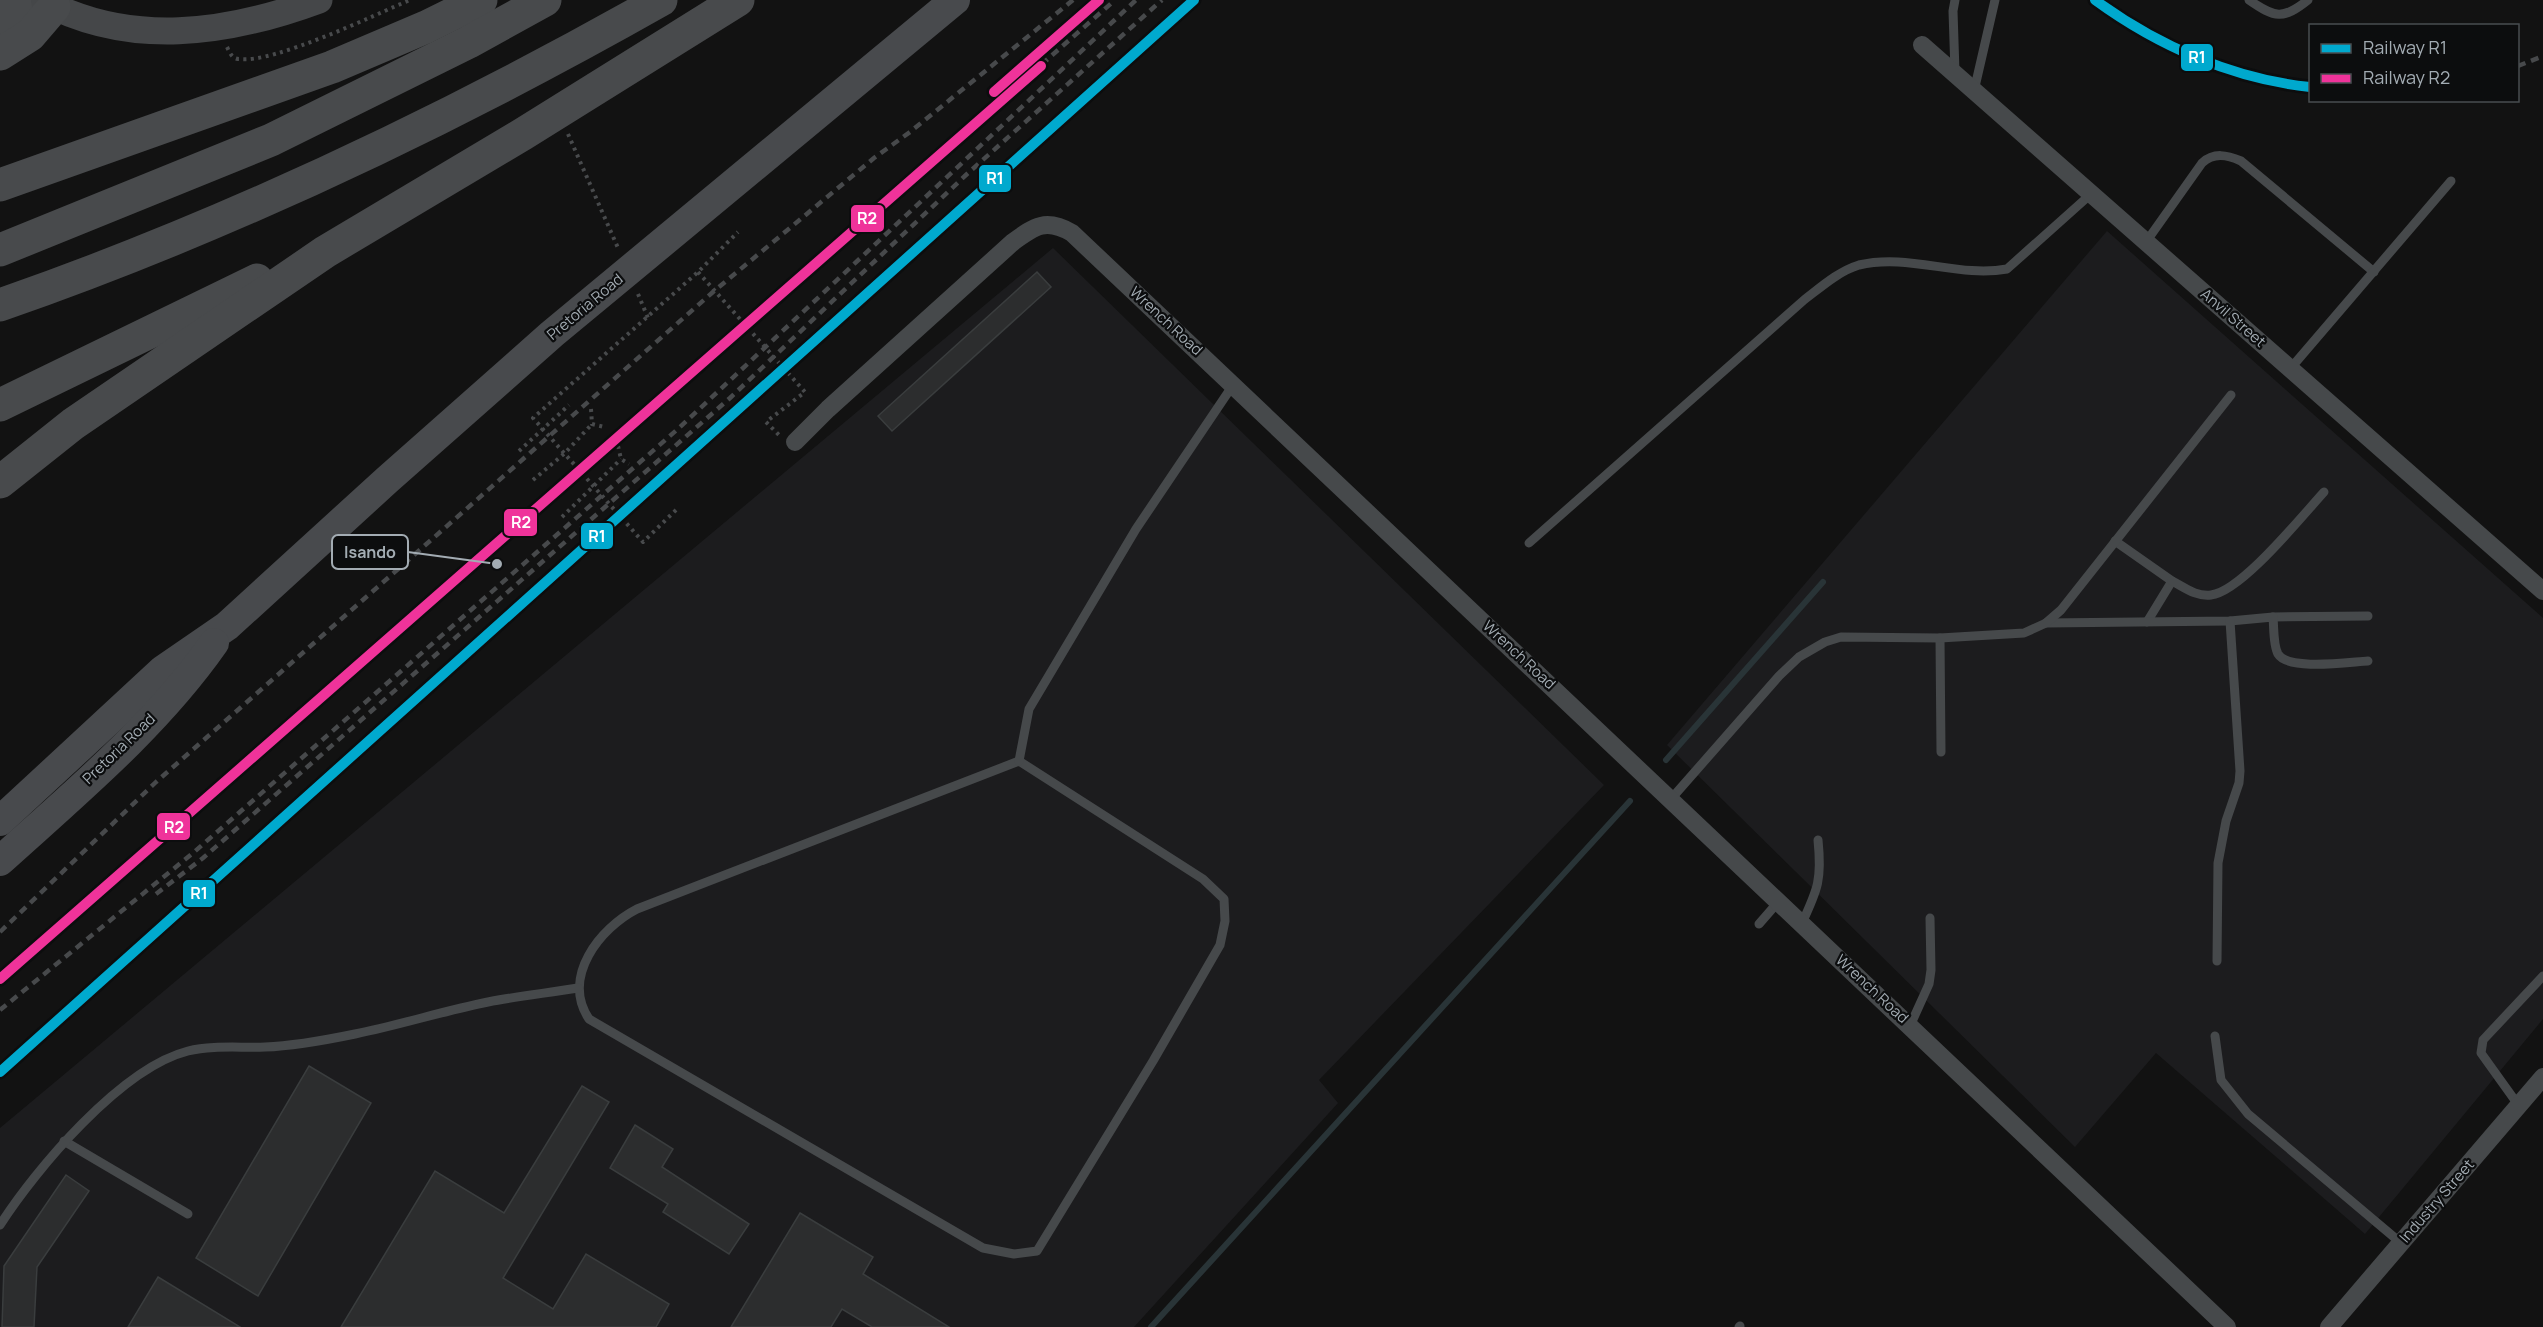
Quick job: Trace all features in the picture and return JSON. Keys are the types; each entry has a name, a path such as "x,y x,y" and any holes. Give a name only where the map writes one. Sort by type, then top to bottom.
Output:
{"highway":[{"path":"0,53 10,38 18,16 14,0"},
{"path":"0,185 332,67 426,27 481,0"},
{"path":"0,250 271,140 469,42 545,0"},
{"path":"0,305 188,235 335,169 565,54 661,0"},
{"path":"0,482 73,424 325,252 523,134 738,0"},
{"path":"0,53 30,35 59,2"},
{"path":"0,405 250,283 325,252"}],"main road":[{"name":"Pretoria Road","path":"0,821 163,670 227,626 552,334 955,0"},
{"name":"Pretoria Road","path":"0,861 111,760 180,689 227,626"}],"street":[{"path":"59,2 85,19 142,31 218,28 291,10 319,0"},
{"name":"Anvil Street","path":"1922,45 2543,591"},
{"name":"Wrench Road","path":"795,442 828,409 1030,230 1042,225 1053,224 1072,233 2227,1327"},
{"name":"Industry Street","path":"2328,1326 2543,1077"}],"lane":[{"path":"1955,0 1953,11 1955,74"},
{"path":"1974,91 1995,0"},
{"path":"2249,0 2268,14 2280,16 2293,12 2308,0"},
{"path":"2146,242 2202,164 2209,157 2226,155 2241,161 2373,272"},
{"path":"2290,369 2451,181"},
{"path":"1529,543 1804,300 1833,278 1859,266 1902,261 1989,272 2007,269 2091,194"},
{"path":"1019,761 1029,709 1136,529 1233,385"},
{"path":"1671,799 1779,676 1799,657 1824,642 1841,638 1940,638 2024,633 2046,623 2061,610 2231,396"},
{"path":"2115,541 2172,581 2196,594 2214,595 2230,587 2261,560 2324,492"},
{"path":"2147,622 2172,581"},
{"path":"2046,623 2230,621 2273,617 2368,616"},
{"path":"2273,617 2277,653 2285,661 2297,664 2368,661"},
{"path":"2217,961 2218,862 2226,821 2239,783 2240,771 2230,621"},
{"path":"1940,638 1941,752"},
{"path":"1019,761 1203,879 1224,899 1225,921 1220,945 1153,1061 1037,1251 1014,1254 983,1248 589,1019 579,999 578,988 589,954 618,919 637,909 1019,761"},
{"path":"1802,923 1817,891 1821,869 1818,840"},
{"path":"1759,924 1779,901"},
{"path":"1910,1026 1929,984 1930,918"},
{"path":"2518,1106 2481,1053 2481,1046 2483,1040 2543,976"},
{"path":"0,1225 33,1178 64,1142 102,1106 139,1076 170,1058 188,1051 229,1047 267,1047 354,1034 488,1002 578,988"},
{"path":"2216,1036 2221,1080 2248,1114 2401,1243"},
{"path":"64,1142 188,1214"}],"path":[{"path":"218,28 231,55 237,59 269,56 410,0"},
{"path":"567,131 619,252"},
{"path":"676,510 643,542 533,418 648,318 738,232"},
{"path":"698,272 805,392 771,419"},
{"path":"634,285 648,318"},
{"path":"519,451 569,405"},
{"path":"533,480 565,453 592,424 591,409"},
{"path":"592,424 604,428"},
{"path":"618,446 621,459 629,464"},
{"path":"562,517 621,459"}],"shaded area":[{"path":"2107,231 2543,618 2543,1019 2365,1234 2156,1053 2075,1147 1667,745"},
{"path":"1053,248 1604,785 1319,1080 1338,1103 1134,1327 0,1327 0,1128"}],"building":[{"path":"1037,272 1051,287 892,431 878,416"},
{"path":"309,1066 371,1103 258,1296 196,1258"},
{"path":"582,1086 609,1102 503,1278 553,1309 586,1254 669,1304 656,1327 341,1327 435,1171 504,1213"},
{"path":"635,1125 673,1149 662,1167 749,1224 729,1254 663,1212 668,1204 610,1168"},
{"path":"66,1175 89,1191 37,1267 34,1327 2,1327 4,1266"},
{"path":"800,1213 873,1257 863,1274 949,1327 872,1327 842,1309 831,1327 731,1327"},
{"path":"158,1277 240,1327 128,1327"}],"waterway":[{"path":"1666,760 1823,582"},
{"path":"1151,1327 1630,801"}],"railway":[{"path":"0,932 156,782 713,292 874,158 910,132 1073,0"},
{"path":"0,979 1115,0"},
{"path":"0,1010 193,853 679,428 1136,0"},
{"path":"156,894 203,858 730,398 967,174 1162,0"},
{"path":"0,1072 1194,0"},
{"path":"2095,0 2144,32 2197,58 2253,76 2309,87"},
{"path":"2519,66 2543,56"}],"rail line":[{"name":"R2","path":"994,92 1099,0"},
{"name":"R1","path":"0,1072 1194,0"},
{"name":"R1","path":"2095,0 2144,32 2197,58 2253,76 2309,87"},
{"name":"R2","path":"0,979 1041,66"}],"place":[{"name":"Isando","path":"497,564"}]}
